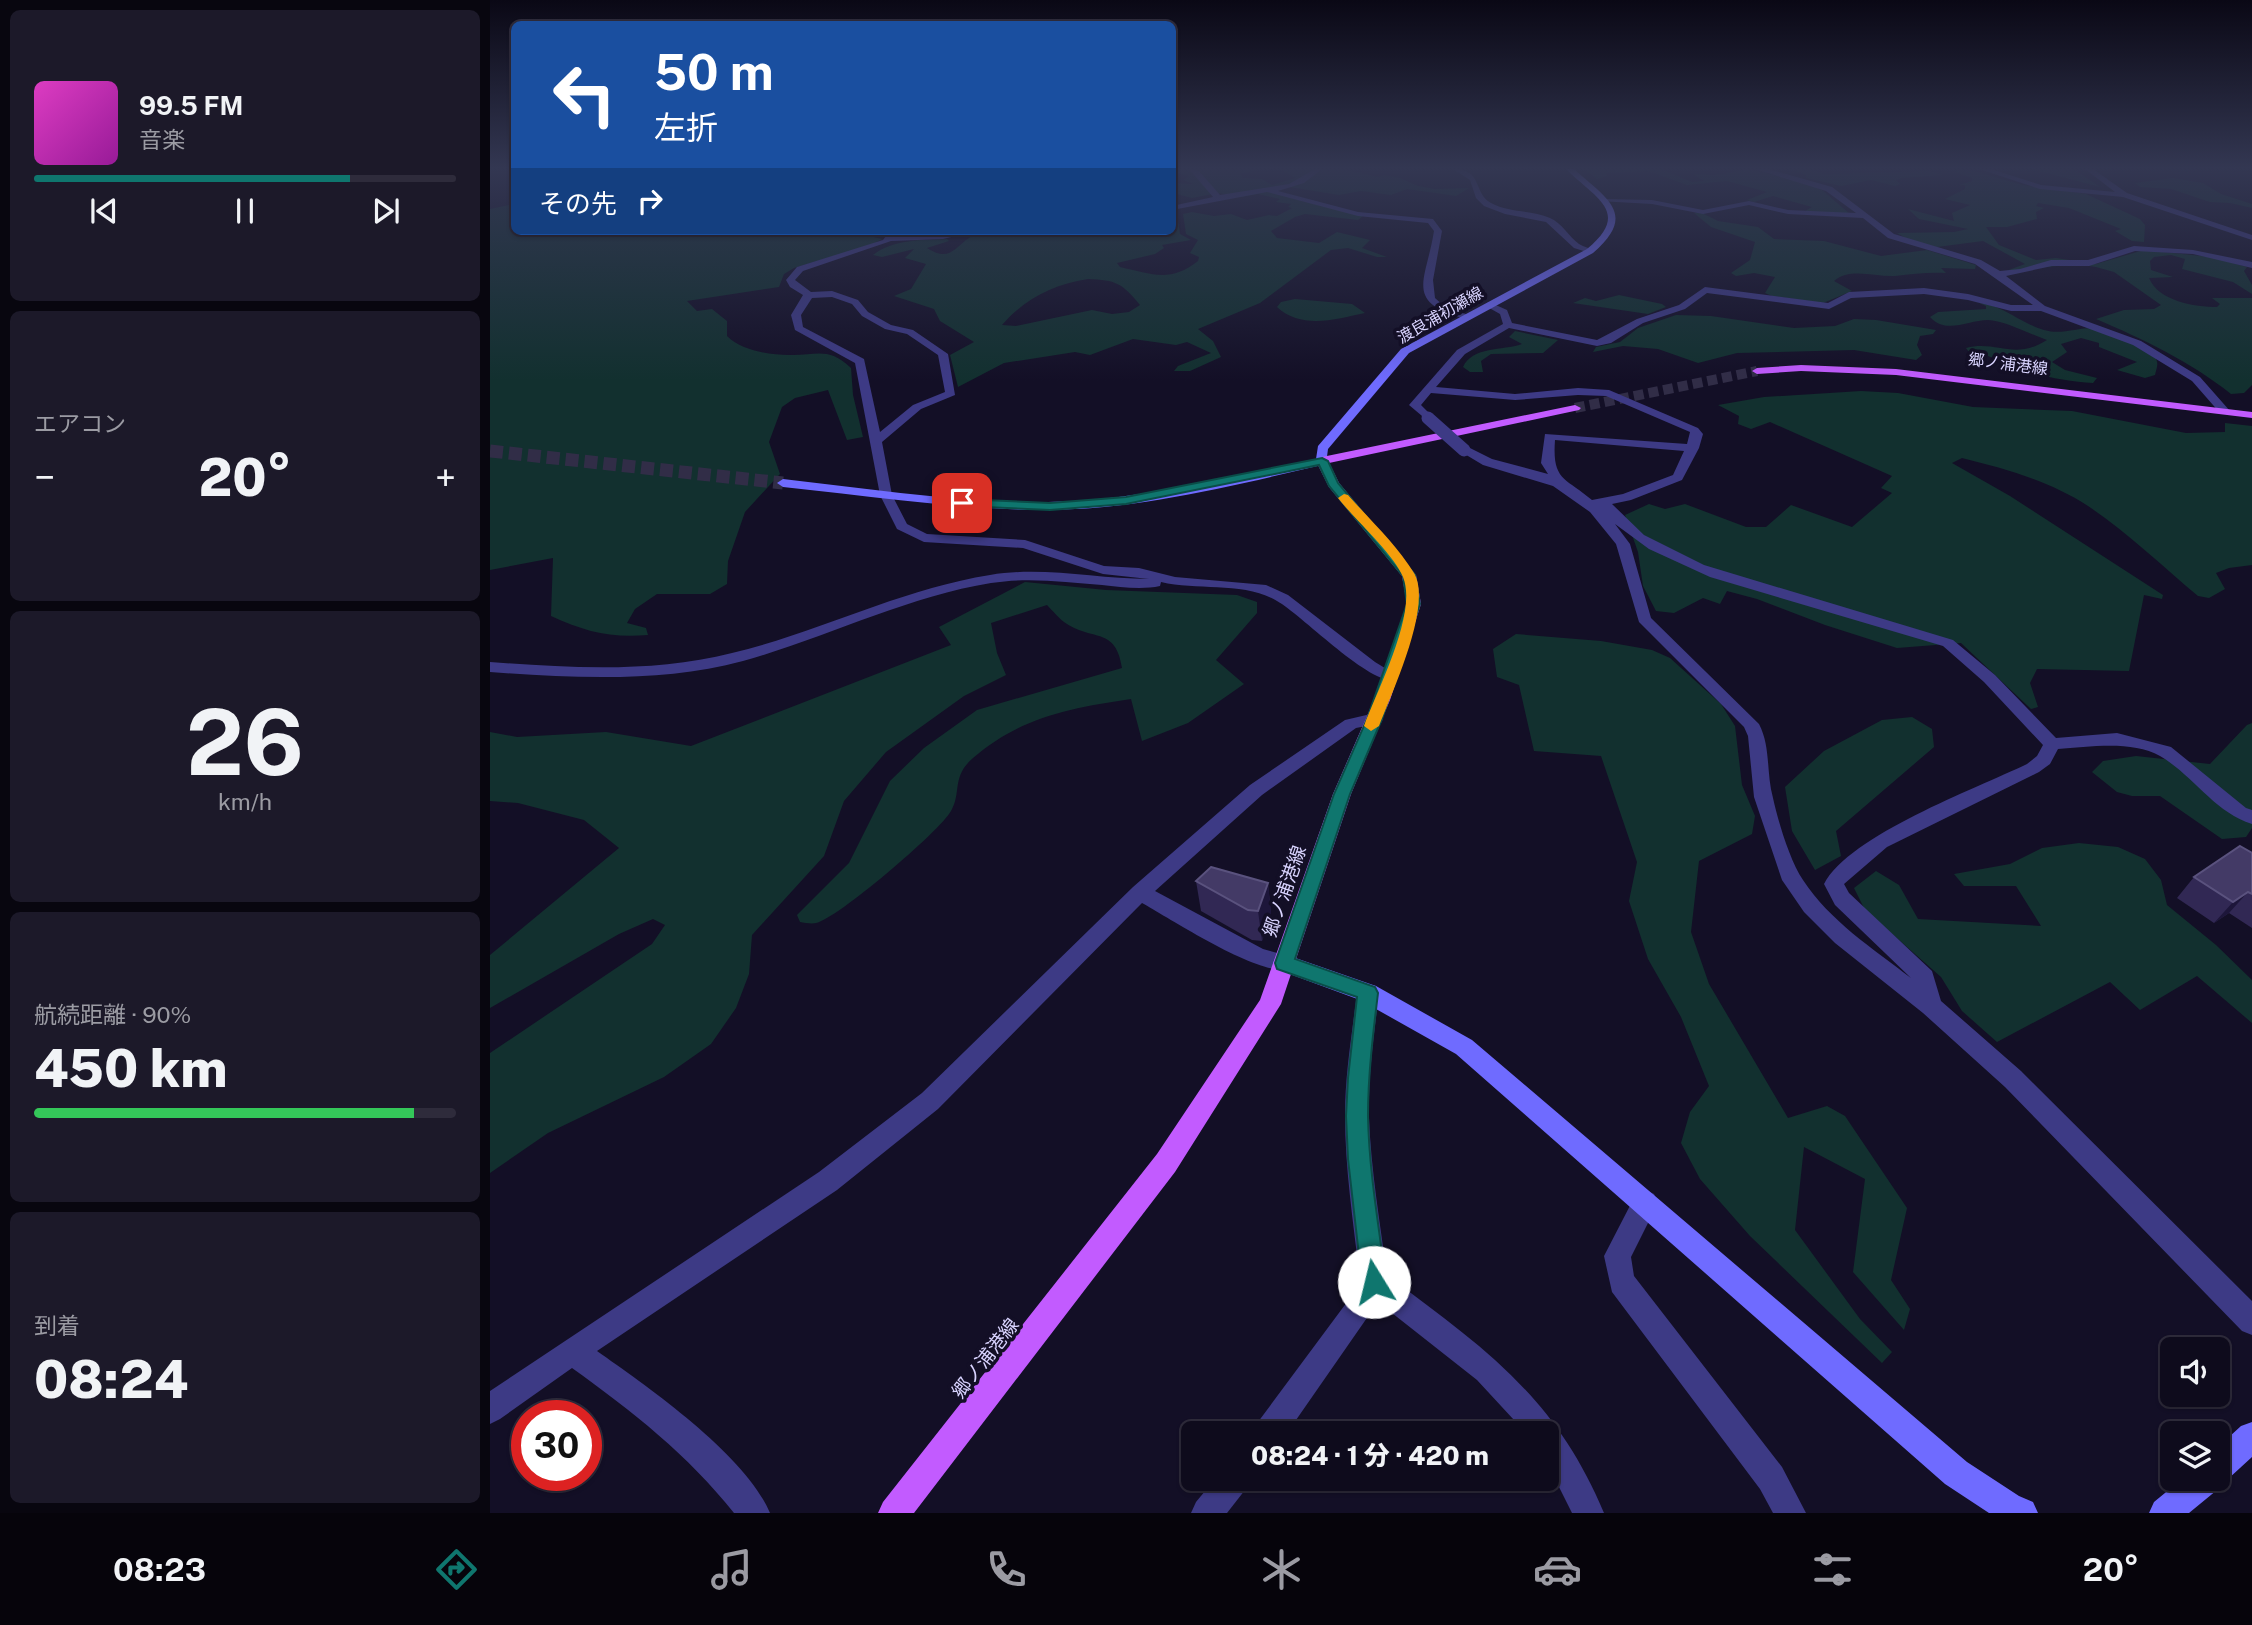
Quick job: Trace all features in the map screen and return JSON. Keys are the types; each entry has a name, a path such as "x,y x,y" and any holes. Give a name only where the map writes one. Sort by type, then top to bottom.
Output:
{"main road":[{"name":"渡良浦初瀬線","path":"1322,461 1322,449 1394,362 1419,342 1590,251 1605,240"},
{"name":"郷ノ浦港線","path":"1758,371 1801,368 1896,372 2252,415"},
{"path":"783,483 980,504 1082,505 1177,492 1575,408"},
{"name":"郷ノ浦港線","path":"894,1513 1166,1163 1270,1004 1342,794 1375,719 1414,604 1409,575 1333,484 1322,461"},
{"path":"1284,963 1368,993 1464,1047 1956,1474 2022,1513"},
{"path":"2230,1456 2252,1437"},
{"path":"2165,1513 2192,1491"}],"street":[{"path":"875,442 917,407 951,393 944,370 943,354 910,332 888,327 865,314 855,302 832,294 808,295 790,280 800,270 876,240"},
{"path":"1437,240 1427,287 1430,298 1433,304 1466,316"},
{"path":"1571,240 1577,246 1590,251"},
{"path":"1901,240 1978,262 2042,308"},
{"path":"1998,274 2021,272 2051,263 2089,263 2134,248 2193,252 2252,265"},
{"path":"2052,744 2022,710 1948,643 1726,578 1684,562 1619,522 1597,503 1559,482 1481,461 1464,450 1428,418 1415,405 1418,399 1461,352 1508,325 1597,343 1607,341 1631,324 1682,307 1705,290 1829,306 1849,295 1924,291 1968,297 2011,308 2042,308 2105,328 2196,379 2224,411"},
{"path":"808,295 796,315 798,328 860,361 886,495 902,526 924,538 1025,544 1103,569 1139,572 1175,581"},
{"path":"1489,305 1504,312 1508,325"},
{"path":"1429,390 1526,397 1571,390 1595,390 1609,393 1688,426 1697,434 1678,477 1597,503"},
{"path":"1559,482 1546,463 1549,436 1693,447"},
{"path":"1597,503 1623,544 1644,619 1751,724 1757,736 1763,797 1792,880 1811,906 1842,937 1931,1006 2012,1079 2252,1321"},
{"path":"490,667 636,671 696,666 768,648 956,586 1019,575 1050,575 1121,584 1175,581 1261,588 1273,593 1369,664 1390,676"},
{"path":"490,1409 572,1351 828,1181 930,1101 1140,892 1256,790 1351,723 1375,719"},
{"path":"2052,744 2117,738 2165,751 2239,813 2252,817"},
{"path":"1931,1006 1924,977 1842,899 1834,884 1841,873 1880,842 2033,768 2045,760 2052,744"},
{"path":"1140,892 1258,957 1284,963"},
{"path":"1278,1421 1363,1304 1374,1282 1359,1159 1357,1116 1358,1078 1368,993"},
{"path":"1645,1203 1617,1256 1622,1282 1771,1478 1790,1513"},
{"path":"1374,1282 1492,1373 1536,1421"},
{"path":"572,1351 657,1414 716,1466 754,1513"},
{"path":"1559,1454 1588,1513"},
{"path":"1207,1513 1224,1491"}],"green space":[{"path":"490,240 881,240 869,246 794,268 784,274 779,287 687,301 697,311 712,309 727,321 727,336 747,348 781,355 828,354 843,361 851,368 853,395 863,437 847,440 828,390 795,398 782,407 769,442 780,474 745,512 728,561 727,584 710,594 657,594 635,609 627,623 646,628 648,635 622,636 598,633 551,616 553,558 490,570"},
{"path":"918,240 948,240 927,248 946,254 967,240 1191,240 1162,245 1164,248 1155,254 1117,263 1120,267 1160,275 1179,272 1198,261 1199,257 1190,253 1198,240 1290,240 1319,243 1325,240 1368,240 1362,248 1387,257 1377,257 1348,248 1331,250 1260,303 1198,329 1213,341 1221,357 1190,371 1174,371 1178,366 1211,353 1187,342 1176,345 1133,339 1090,355 1075,352 1004,363 958,387 950,355 974,342 940,321 934,309 894,296 911,289 926,264 905,258 914,249 882,257 873,255 889,246","holes":["1088,279 1112,282 1128,292 1140,305 1129,312 1112,314 1092,310 1016,326 1002,325 1020,307 1051,289"]},
{"path":"1748,240 1824,241 1881,256 1927,250 1976,265 1975,269 1941,268 1946,273 1895,276 1847,274 1834,281 1852,291 1823,303 1765,293 1775,277 1754,273 1736,276 1731,273 1750,260 1755,242"},
{"path":"1909,240 1995,240 1999,245 2036,260 2056,258 2096,264 2144,250 2211,257 2247,267 2244,271 2252,285 2252,294 2233,282 2182,269 2185,259 2171,255 2154,257 2150,261 2151,270 2173,277 2149,278 2160,292 2178,301 2198,306 2217,307 2220,304 2212,298 2252,298 2252,385 2244,393 2231,394 2166,352 2096,319 2124,310 2154,309 2161,305 2114,272 2077,264 2006,271 2025,264 1983,241 1937,247"},
{"path":"1619,295 1666,307 1648,314 1573,303 1585,298 1596,301"},
{"path":"1295,299 1352,304 1365,313 1331,320 1308,321 1287,314 1277,307 1281,302"},
{"path":"1979,303 1996,307 2044,330 2062,332 2092,328 2116,336 2136,345 2156,359 2155,375 2145,378 2117,370 2137,362 2099,347 2099,343 2081,338 2061,344 2067,352 2052,362 2065,370 2097,378 2093,383 2035,374 1988,356 1969,352 1966,348 1987,346 2015,350 2035,346 2047,340 1994,321 1950,326 1930,317 1938,312 1986,309 1986,306"},
{"path":"1676,315 1711,316 1794,328 1835,326 1854,319 1876,320 1936,330 1933,334 1920,336 1917,345 1922,355 1916,360 1854,350 1737,353 1698,363 1658,349 1623,346 1593,352 1596,347 1620,342 1638,328"},
{"path":"1515,331 1558,340 1543,353 1491,354 1481,361 1483,372 1470,372 1463,367 1468,360 1481,352 1522,344 1509,337"},
{"path":"1861,391 1898,393 1973,407 2072,411 2186,433 2225,432 2225,423 2252,426 2252,565 2216,573 2225,589 2209,598 2198,596 2117,527 2073,497 2027,477 1962,458 1952,463 2010,496 2163,595 2162,599 2144,595 2129,671 2037,669 2030,683 2038,707 2031,709 1961,643 1897,648 1727,591 1720,604 1703,598 1674,613 1656,611 1643,586 1638,552 1625,515 1649,504 1665,509 1685,504 1746,527 1766,527 1791,505 1852,527 1892,493 1881,488 1892,476 1770,422 1751,429 1738,424 1739,416 1718,405 1764,397"},
{"path":"1025,582 1106,590 1237,595 1257,602 1257,613 1216,660 1244,684 1188,723 1142,741 1131,699 1067,711 1009,733 966,765 959,778 951,811 909,854 827,918 814,923 800,922 797,915 849,863 890,781 924,748 977,710 1122,668 1115,646 1102,637 1067,624 1047,605 991,623 997,653 1006,675 964,696 886,752 844,801 824,856 752,935 749,974 736,1008 711,1044 664,1077 548,1133 490,1173 490,1053 652,944 665,925 653,919 619,934 490,1008 490,955 619,848 584,820 518,803 490,801 490,732 517,737 606,732 691,746 951,645 939,627"},
{"path":"1516,634 1601,641 1652,650 1670,658 1721,704 1735,726 1742,785 1755,816 1752,834 1699,861 1691,932 1709,984 1788,1118 1827,1106 1845,1116 1907,1208 1891,1280 1910,1309 1904,1330 1853,1272 1865,1179 1804,1147 1795,1230 1860,1319 1892,1352 1882,1363 1750,1236 1700,1179 1681,1143 1690,1112 1709,1086 1681,1017 1648,959 1629,901 1637,862 1601,756 1534,751 1519,685 1497,677 1493,649"},
{"path":"1912,717 1932,729 1934,747 1836,831 1841,856 1815,870 1792,831 1785,787 1824,751 1882,720"},
{"path":"2252,723 2252,828 2246,837 2222,839 2160,796 2132,796 2117,792 2092,772 2103,761 2136,756 2210,764"},
{"path":"2079,843 2118,847 2145,859 2161,880 2167,905 2216,945 2252,980 2252,1023 2197,976 2140,1010 2110,982 1997,1042 1962,1011 1941,977 1865,910 1854,888 1876,871 1899,885 1918,919 2041,926 2016,886 1964,886 1954,874 2010,864 2042,848"}],"building":[{"path":"2240,846 2252,853 2252,894 2248,892 2233,902 2194,877"},
{"path":"1211,867 1268,883 1258,911 1248,910 1196,881"}],"tunnel":[{"path":"1575,408 1757,371"},
{"path":"490,451 783,483"}],"slow traffic":[{"path":"1344,498 1409,575 1412,587 1414,604 1406,633 1371,726"}],"route":[{"path":"962,503 1050,506 1126,500 1177,492 1322,461 1333,484 1409,575 1414,604 1406,633 1375,719 1342,794 1284,963 1368,993 1358,1078 1357,1116 1359,1159 1374,1282"}]}
